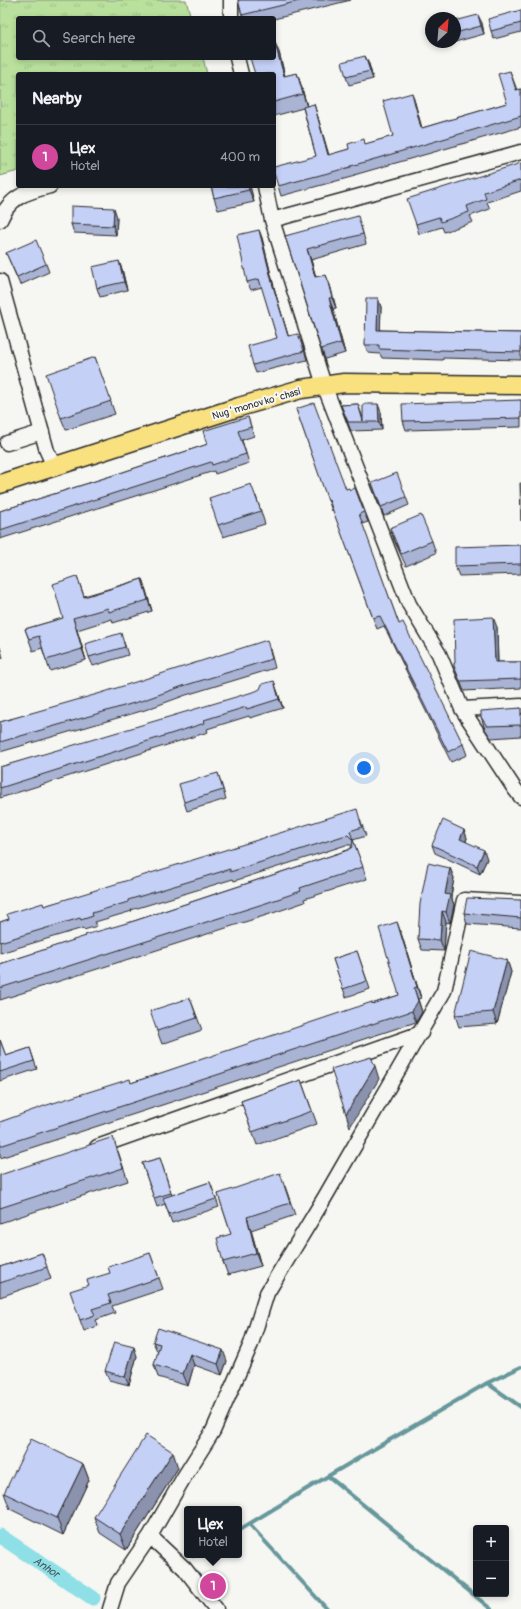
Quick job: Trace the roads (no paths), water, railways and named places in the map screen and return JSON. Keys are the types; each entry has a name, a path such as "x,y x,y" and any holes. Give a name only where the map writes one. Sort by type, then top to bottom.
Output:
{"main road":[{"name":"Nugʻmonov koʻchasi","path":"0,484 301,389 324,385 368,383 521,384"}],"street":[{"path":"231,0 231,16"},
{"path":"238,60 240,72"},
{"path":"272,220 521,152"},
{"path":"0,220 10,204 24,193 43,188"},
{"path":"265,188 272,220 324,385 409,604 439,654 462,709 521,797"},
{"path":"0,281 47,451 54,466"},
{"path":"7,444 42,432"},
{"path":"462,709 521,706"},
{"path":"110,1609 118,1584 150,1536 184,1477 213,1431 251,1344 267,1293 444,992 464,900 521,903"},
{"path":"83,1152 421,1033"},
{"path":"150,1536 185,1569 216,1609"}],"waterway":[{"path":"242,1528 487,1383 521,1367"},
{"path":"487,1383 521,1407"},
{"path":"328,1476 491,1609"},
{"path":"250,1525 327,1609"},
{"name":"Anhor","path":"0,1536 93,1598"}],"place":[{"name":"Цех","path":"213,1586"}]}
